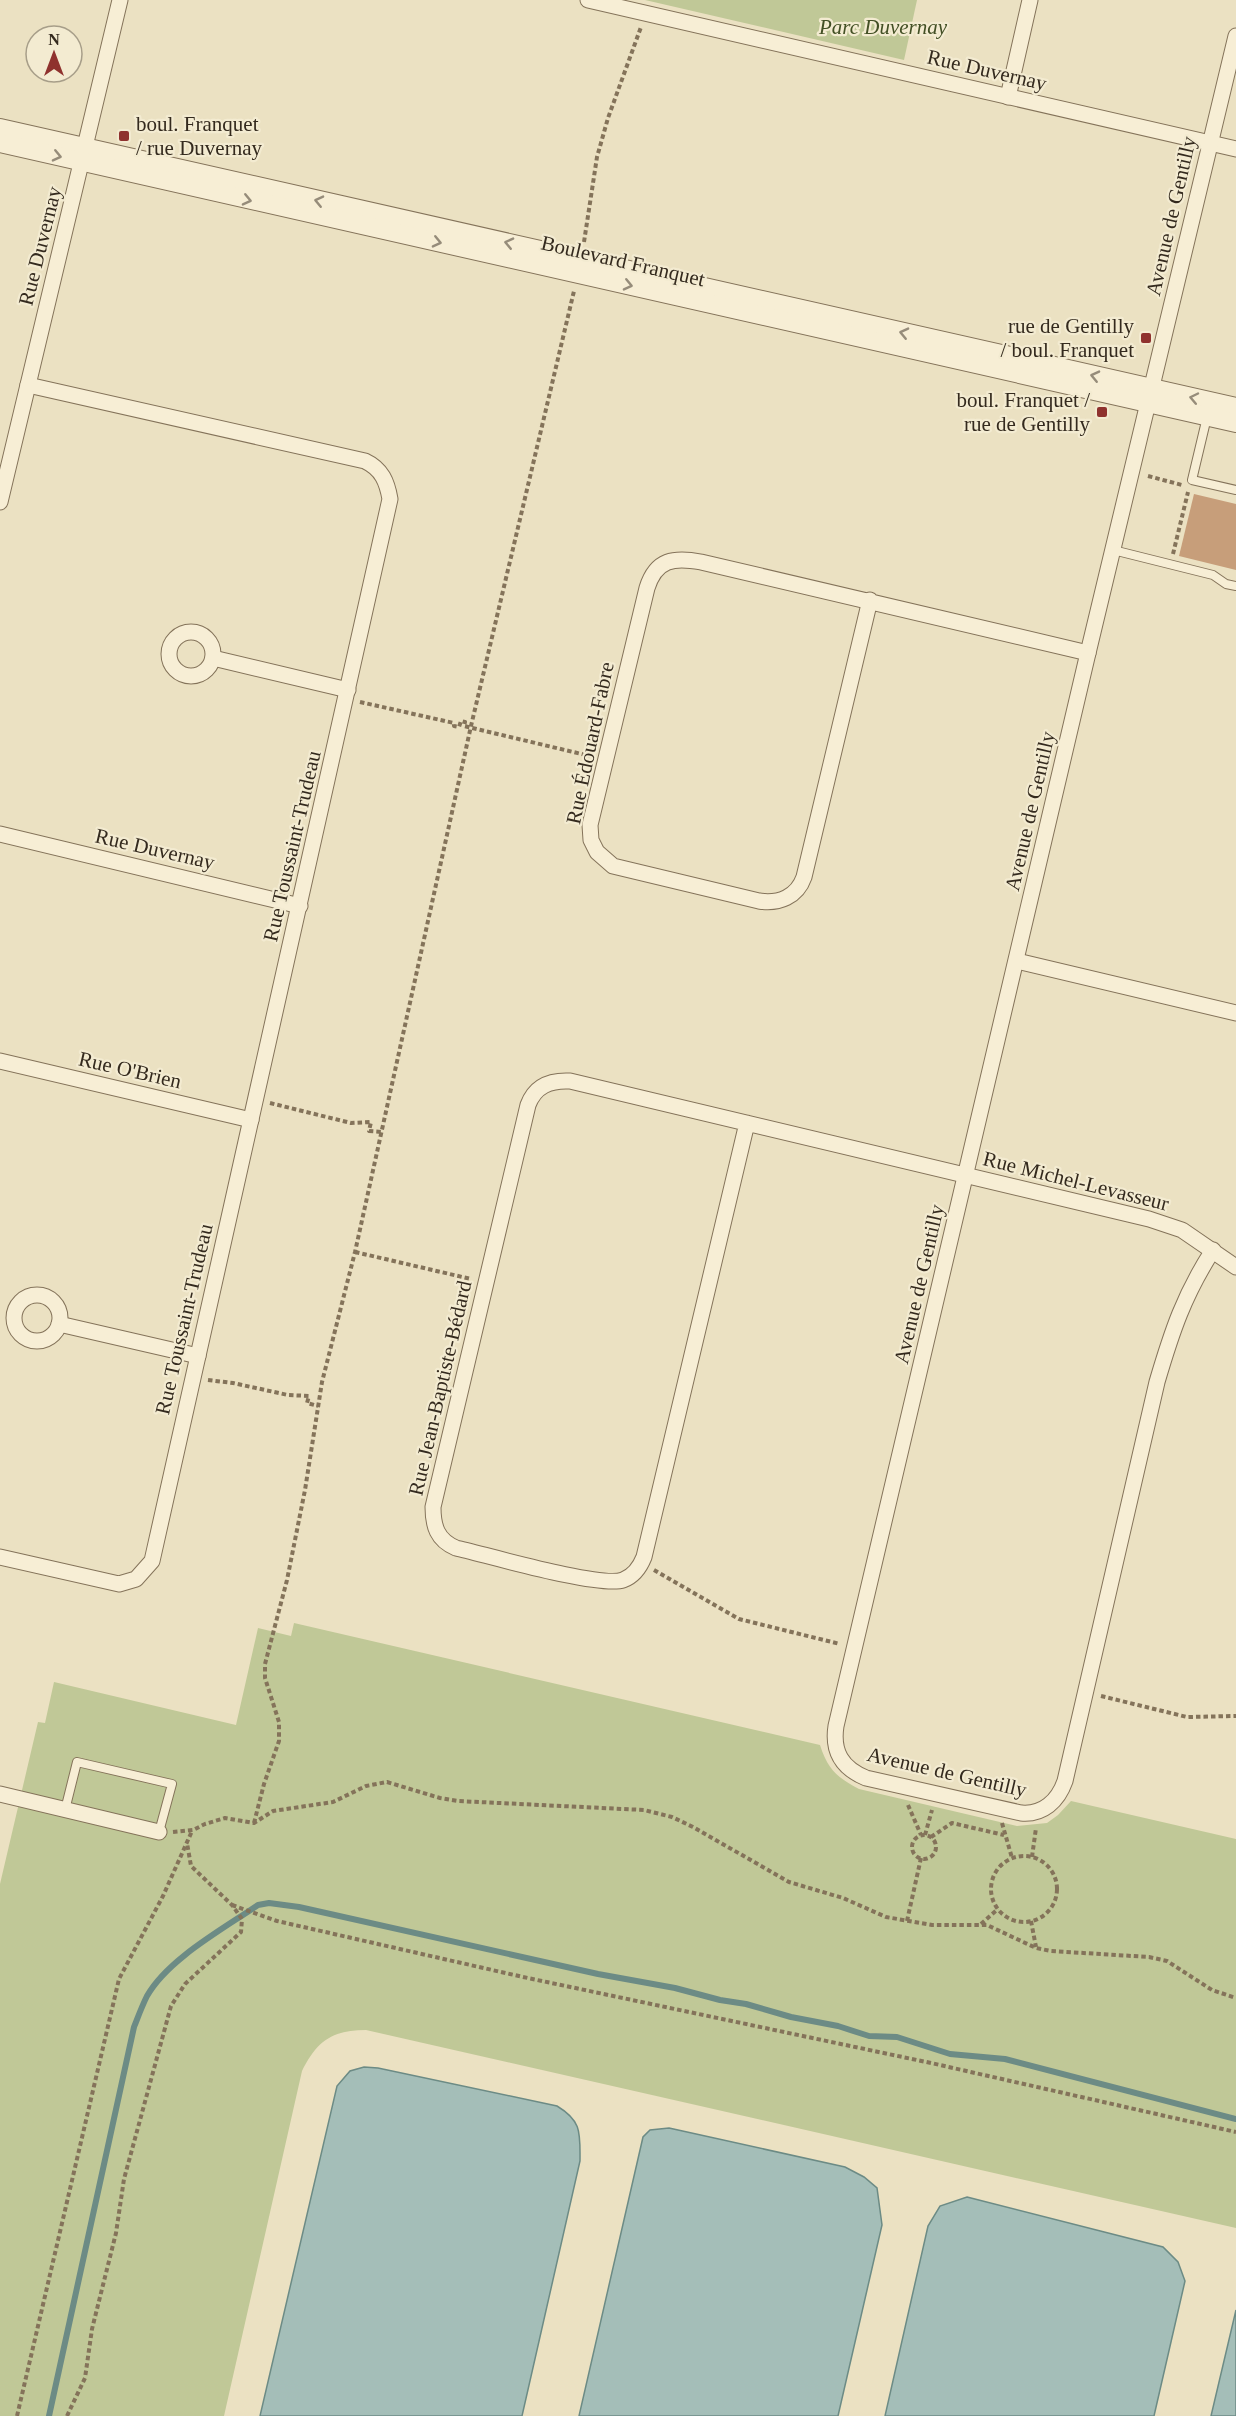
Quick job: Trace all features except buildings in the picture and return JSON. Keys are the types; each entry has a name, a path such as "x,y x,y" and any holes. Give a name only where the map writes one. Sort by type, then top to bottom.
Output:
{"street":[{"name":"Rue Duvernay","path":"0,502 120,0"},
{"name":"Rue Duvernay","path":"588,0 1236,149"},
{"path":"1008,97 1030,0"},
{"name":"Avenue de Gentilly","path":"1213,1250 1188,1292 1160,1372 1065,1781 1057,1797 1039,1811 1021,1813 866,1778 848,1769 834,1743 836,1726 1088,653 1236,36"},
{"name":"Boulevard Franquet","path":"0,128 83,155"},
{"name":"Boulevard Franquet","path":"0,143 83,155 1150,396 1236,407"},
{"name":"Rue Toussaint-Trudeau","path":"0,1557 111,1584 128,1583 136,1579 148,1567 154,1555 390,499 386,480 374,465 357,459 28,385"},
{"name":"Boulevard Franquet","path":"1150,396 1207,417 1236,423"},
{"name":"Rue Édouard-Fabre","path":"870,600 804,877 794,893 781,900 759,901 622,868 601,858 593,846 590,825 647,588 655,571 668,562 688,560 870,600 1088,653"},
{"path":"213,658 348,690"},
{"name":"Rue Duvernay","path":"0,834 300,906"},
{"path":"1017,961 1236,1012"},
{"name":"Rue O'Brien","path":"0,1061 251,1120"},
{"name":"Rue Jean-Baptiste-Bédard","path":"747,1123 644,1557 637,1570 625,1580 597,1581 456,1548 443,1541 436,1529 433,1507 531,1097 543,1085 555,1081 570,1081 747,1123 967,1176"},
{"name":"Rue Michel-Levasseur","path":"967,1176 1166,1224 1182,1230 1236,1267"},
{"path":"59,1324 198,1356"},
{"path":"0,1794 159,1832"}],"lane":[{"path":"1207,417 1192,480 1236,490"},
{"path":"1113,550 1213,575 1226,584 1236,586"},
{"path":"65,1810 77,1762 130,1774 172,1784 159,1832"}],"path":[{"path":"584,241 597,157 611,109 641,26"},
{"path":"254,1823 264,1784 279,1741 279,1722 265,1678 265,1664 287,1580 301,1512 322,1382 355,1252 471,726 573,293"},
{"path":"1148,476 1165,480"},
{"path":"1176,539 1188,491"},
{"path":"359,702 454,723 454,726 459,727 461,721 465,722 464,726 593,757"},
{"path":"269,1103 343,1122 370,1122 369,1131 382,1132"},
{"path":"355,1252 473,1280"},
{"path":"207,1380 288,1395 309,1396 307,1403 318,1406"},
{"path":"653,1569 739,1619 841,1644"},
{"path":"1098,1695 1186,1717 1236,1716"},
{"path":"159,1832 193,1830 225,1818 254,1823 273,1811 333,1802 366,1786 387,1782 458,1801 644,1810 672,1817 693,1827 789,1882 843,1898 886,1917 949,1926 981,1924 1051,1951 1167,1961 1212,1990 1236,1998"},
{"path":"908,1801 923,1835"},
{"path":"923,1835 931,1837 935,1844 934,1852 928,1857 921,1858 914,1854 912,1847 914,1840 923,1835 933,1807"},
{"path":"931,1837 952,1822 1004,1835"},
{"path":"1002,1822 1012,1858"},
{"path":"1032,1857 1037,1826"},
{"path":"17,2416 119,1979 163,1896 193,1830"},
{"path":"67,2416 85,2378 92,2330 116,2233 124,2179 171,2006 185,1984 241,1932 242,1919 232,1905 191,1866 187,1843"},
{"path":"1032,1857 1043,1861 1051,1869 1058,1888 1057,1899 1045,1916 1031,1921 1013,1920 998,1909 991,1895 991,1883 995,1873 1012,1858 1032,1857"},
{"path":"907,1921 921,1858"},
{"path":"232,1905 277,1921 523,1977 931,2063 1236,2132"},
{"path":"981,1924 998,1909"},
{"path":"1031,1921 1036,1947"}],"green space":[{"name":"Parc Duvernay","path":"645,0 917,0 904,60"},
{"path":"294,1623 820,1745 826,1761 834,1772 859,1789 1017,1826 1047,1823 1071,1801 1236,1839 1236,2228 366,2030 344,2032 327,2039 320,2045 302,2071 224,2416 0,2416 0,1884 38,1722 45,1723 54,1682 236,1725 258,1628 291,1636"}],"water":[{"path":"364,2067 557,2106 571,2117 578,2129 580,2161 522,2416 260,2416 337,2086 350,2071"},
{"path":"669,2128 845,2167 864,2177 877,2188 882,2225 838,2416 579,2416 643,2137 650,2130"},
{"path":"967,2197 1163,2247 1178,2262 1185,2281 1154,2416 885,2416 928,2226 940,2206"},
{"path":"1236,2310 1236,2416 1211,2416"}],"waterway":[{"path":"49,2416 134,2027 140,2011 156,1982 182,1957 258,1905 269,1903 299,1907 598,1974 746,2004 791,2017 838,2026 869,2036 897,2037 950,2054 1005,2059 1236,2119"}],"place":[{"name":"boul. Franquet / rue Duvernay","path":"124,136"},
{"name":"rue de Gentilly / boul. Franquet","path":"1146,338"},
{"name":"boul. Franquet / rue de Gentilly","path":"1102,412"}]}
